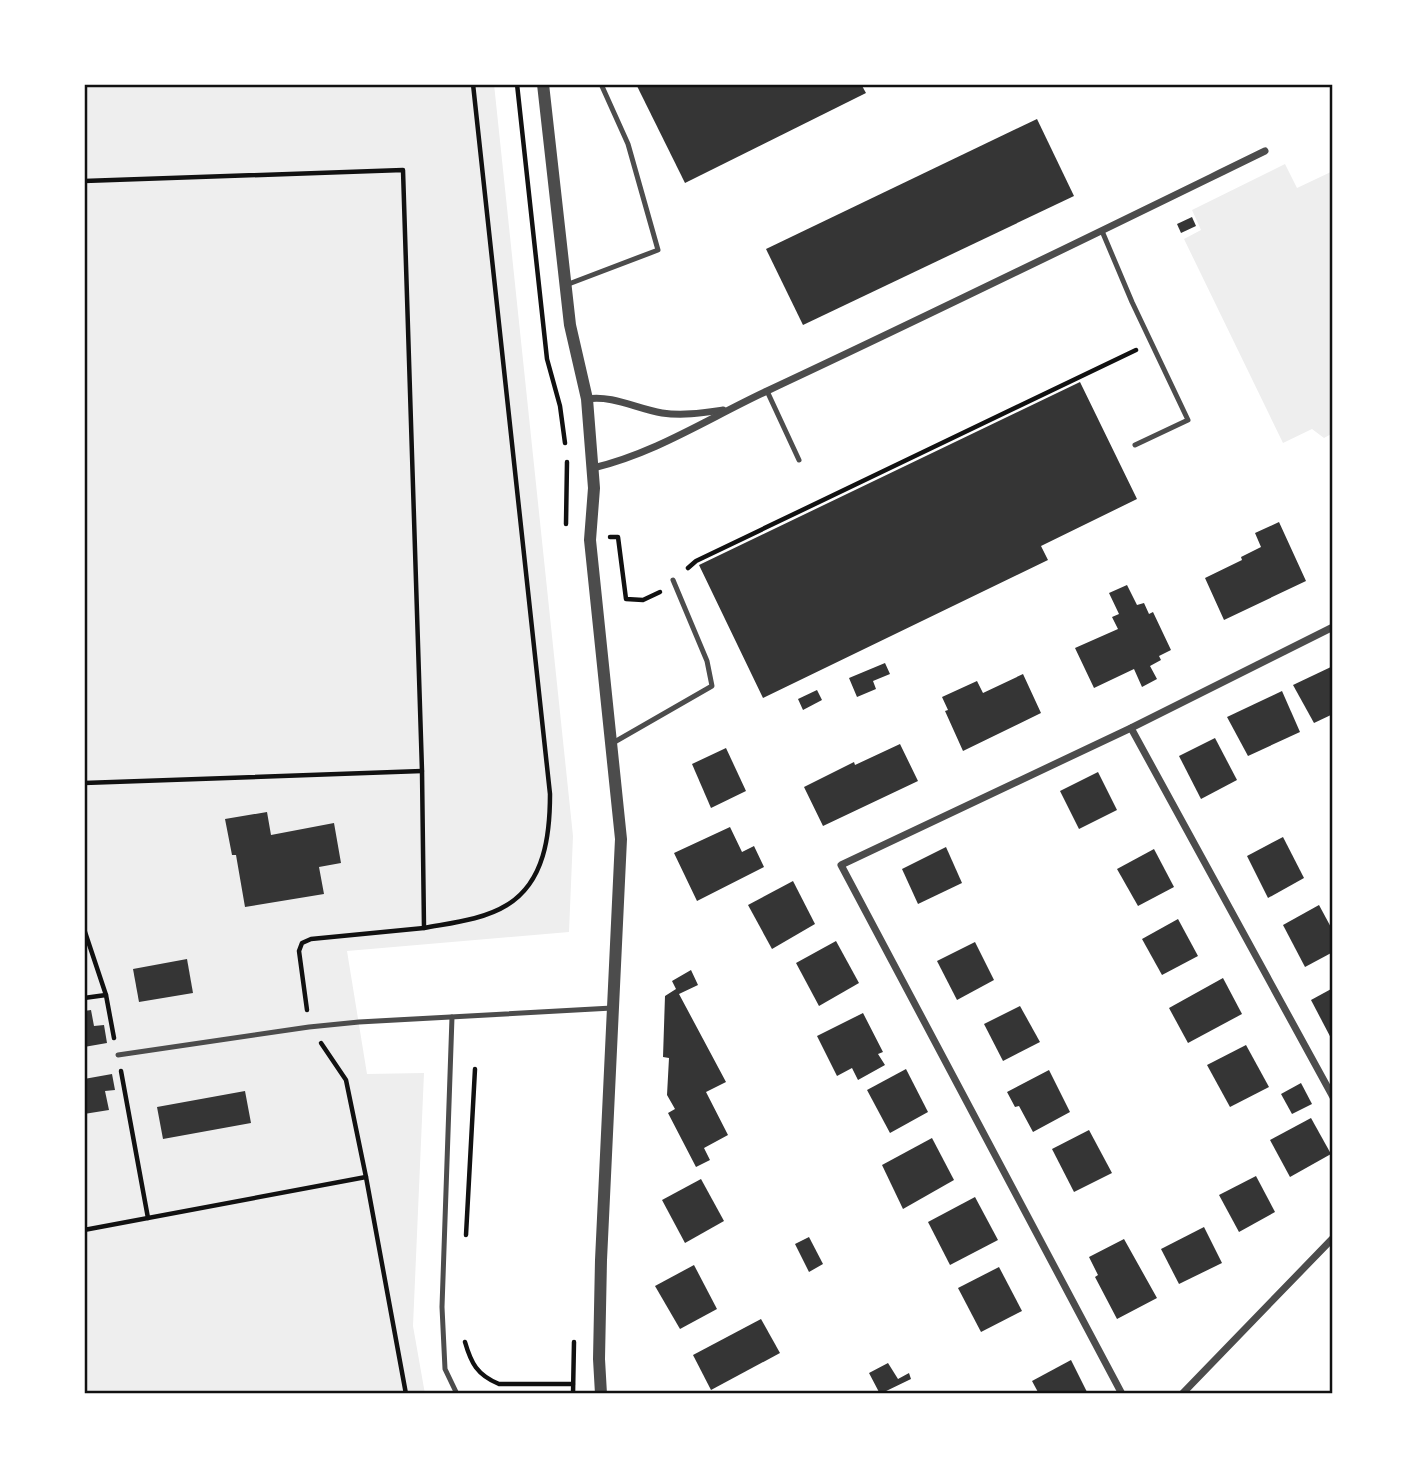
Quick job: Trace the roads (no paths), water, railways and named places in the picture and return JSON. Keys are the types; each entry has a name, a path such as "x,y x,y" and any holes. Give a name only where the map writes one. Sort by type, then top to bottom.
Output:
{"street":[{"path":"543,84 573,338 587,399 594,488 590,540 621,839 601,1260 601,1394"},
{"path":"593,468 625,460 667,442 766,391 1265,151"},
{"path":"587,399 600,397 672,414 691,415 730,409"},
{"path":"1122,1394 841,865 1131,728 1333,627"},
{"path":"1131,728 1333,1097"},
{"path":"1182,1394 1333,1238"}],"lane":[{"path":"566,285 658,250 628,144 601,84"},
{"path":"1102,230 1188,420 1136,445"},
{"path":"766,391 799,460"},
{"path":"611,744 712,686 707,661 673,580"},
{"path":"118,1055 309,1027 613,1007"},
{"path":"452,1017 442,1307 446,1369 457,1394"}]}
